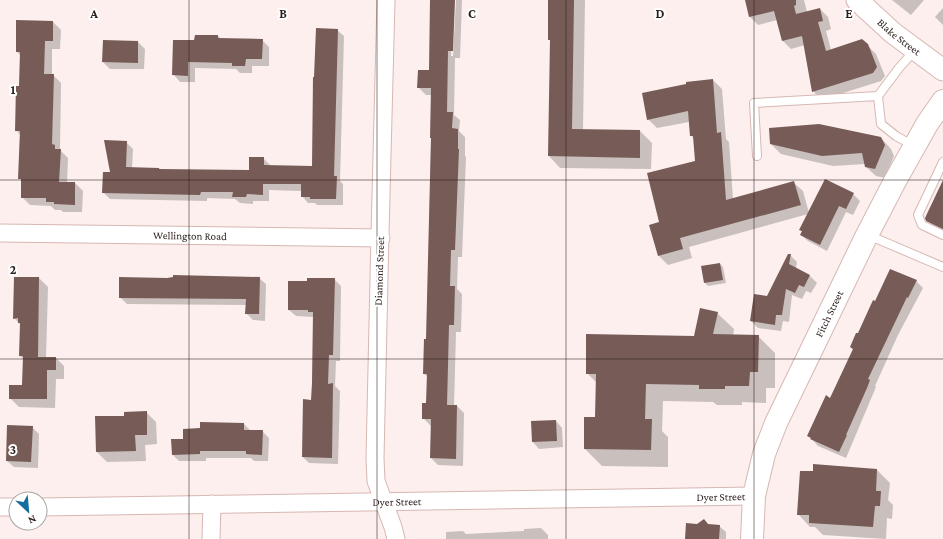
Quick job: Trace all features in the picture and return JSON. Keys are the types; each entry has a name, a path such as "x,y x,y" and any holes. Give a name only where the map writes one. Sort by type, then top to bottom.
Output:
{"main road":[{"name":"Fitch Street","path":"752,539 754,496 764,454 776,423 868,234 914,147 927,124 943,101"}],"street":[{"name":"Diamond Street","path":"386,0 375,458 376,481 396,539"},
{"name":"Blake Street","path":"857,0 877,19 915,50 943,70"},
{"name":"Wellington Road","path":"0,233 381,238"},
{"name":"Dyer Street","path":"48,507 754,496"},
{"path":"211,539 212,504"}],"lane":[{"path":"914,147 896,136 881,124 878,96 915,50"},
{"path":"757,156 754,103 878,96"},
{"path":"943,162 918,215 922,225 943,235"},
{"path":"868,234 943,267"}],"building":[{"path":"430,0 455,0 453,51 448,51 447,112 453,112 452,128 458,129 459,149 455,250 451,250 450,286 455,286 454,325 449,325 447,405 457,405 456,459 430,458 431,419 422,419 422,403 426,403 427,374 423,374 424,339 426,339 431,88 417,88 418,70 429,70"},
{"path":"548,0 574,0 572,129 640,130 640,158 548,156 550,40 548,40"},
{"path":"745,0 796,0 796,5 794,6 796,14 820,8 823,21 818,22 826,51 862,39 868,44 877,67 873,73 812,92 802,36 782,41 774,11 749,17"},
{"path":"16,20 53,21 53,41 45,41 44,74 54,74 52,144 55,145 55,149 61,149 59,182 75,182 75,205 54,204 54,202 46,202 46,198 21,198 21,179 18,179 20,131 15,131 16,86 19,86 20,52 16,52"},
{"path":"316,28 338,29 334,176 337,176 336,199 310,199 310,197 301,197 301,184 263,184 263,195 247,194 246,197 232,197 233,192 201,192 200,195 102,193 103,172 110,172 104,140 127,141 126,167 249,170 249,157 264,157 264,165 312,166 313,77"},
{"path":"195,35 218,35 218,38 263,39 262,59 246,59 245,66 232,66 232,63 188,62 188,76 172,75 173,40 194,40"},
{"path":"103,40 138,41 138,63 102,62"},
{"path":"713,79 717,133 721,132 726,200 794,181 801,205 680,238 683,249 658,256 649,225 659,222 647,173 695,161 693,136 690,136 688,111 647,120 642,93 686,84 686,82"},
{"path":"819,124 881,137 885,145 875,169 865,167 862,153 822,156 770,144 769,128"},
{"path":"825,179 854,193 846,209 839,206 820,245 800,235 802,231 799,230"},
{"path":"943,180 943,229 926,221 925,218"},
{"path":"788,254 791,254 789,264 810,275 804,287 799,285 795,293 786,289 782,315 776,315 775,325 750,321 754,294 767,296"},
{"path":"720,263 723,280 704,283 701,266"},
{"path":"890,269 917,280 908,298 907,297 868,379 870,380 867,388 839,452 810,439 811,438 807,436 826,395 830,398 853,349 850,347 856,333 858,333 873,300 875,301"},
{"path":"173,275 260,277 259,314 245,314 246,299 119,298 119,277 167,278 173,277"},
{"path":"14,277 39,277 38,357 56,357 56,370 47,370 47,399 9,399 9,385 22,385 23,356 19,356 20,323 18,323 18,318 13,319"},
{"path":"307,278 335,278 333,355 329,355 328,384 333,383 332,458 302,457 303,399 311,400 313,312 308,312 308,310 288,310 288,281 307,281"},
{"path":"700,308 718,312 713,334 759,335 758,372 750,372 749,386 725,386 725,389 699,389 699,385 646,384 645,419 652,419 651,450 584,449 584,417 595,417 596,374 586,374 586,334 694,336"},
{"path":"147,411 147,435 135,435 136,451 96,452 95,416 124,416 124,412"},
{"path":"556,420 557,441 532,442 531,421"},
{"path":"200,422 244,423 244,430 263,430 262,455 246,454 246,451 200,451 200,454 172,455 171,439 183,439 183,429 200,428"},
{"path":"7,425 33,426 31,462 6,461"},
{"path":"813,464 877,469 876,491 881,491 880,506 875,506 873,527 809,523 809,515 797,515 800,471 813,471"},
{"path":"704,519 708,524 720,525 719,539 685,539 686,523 697,524"}]}
